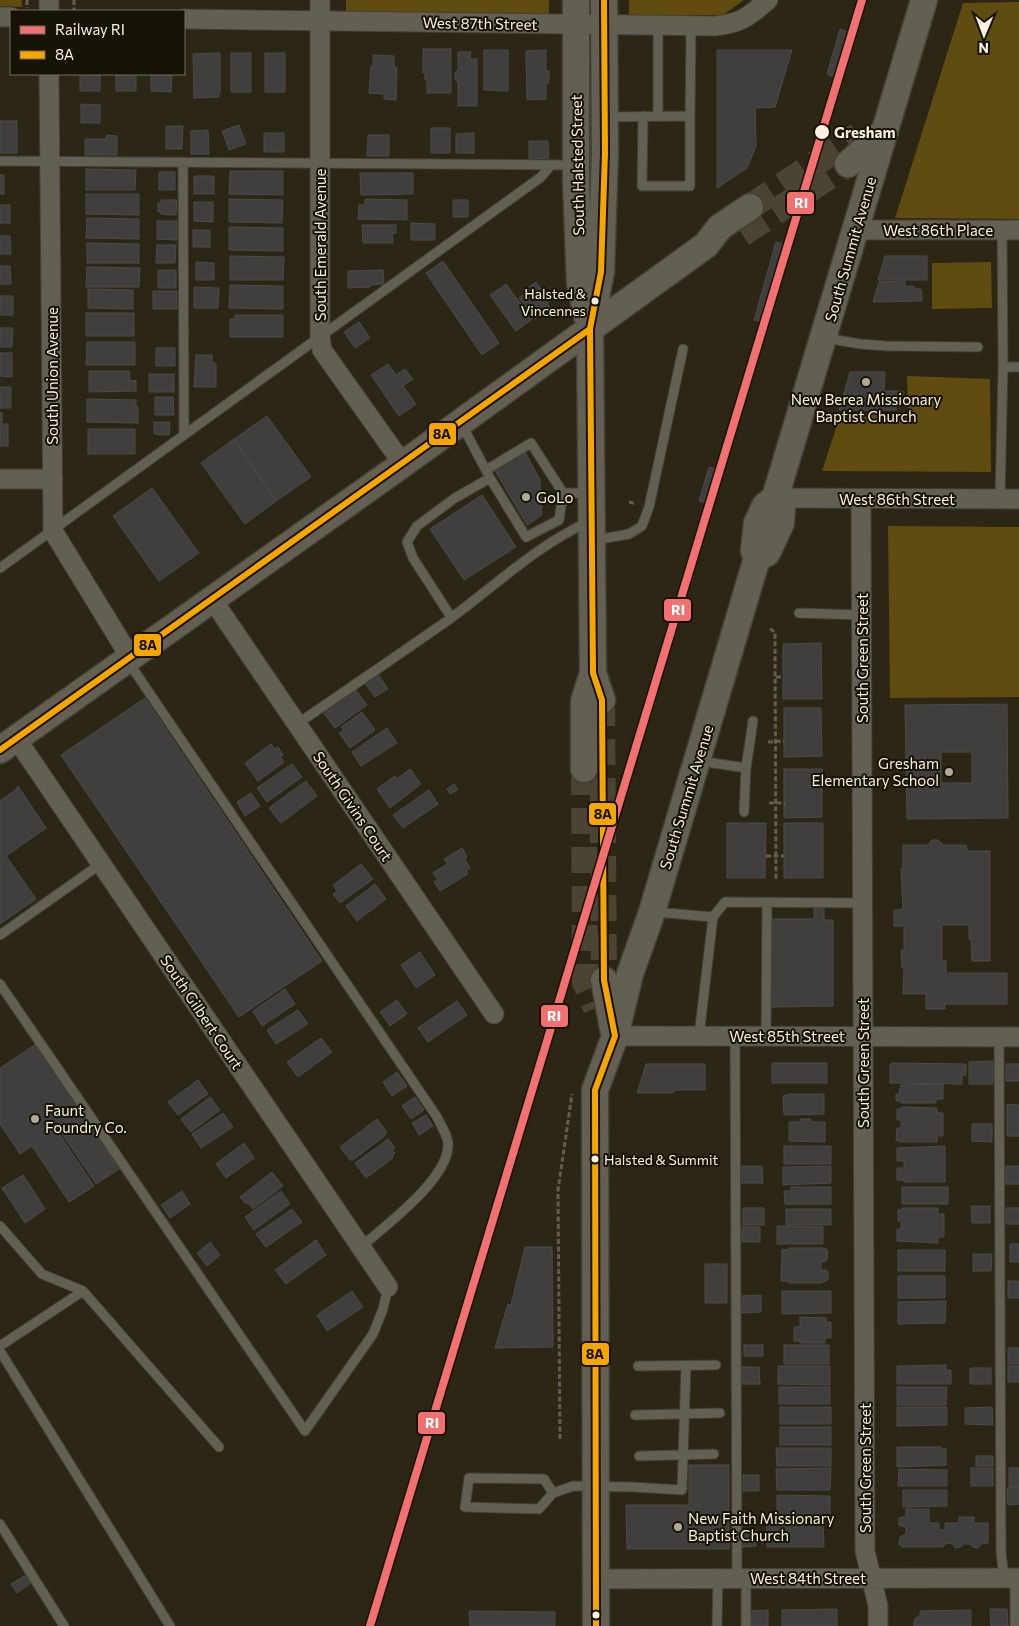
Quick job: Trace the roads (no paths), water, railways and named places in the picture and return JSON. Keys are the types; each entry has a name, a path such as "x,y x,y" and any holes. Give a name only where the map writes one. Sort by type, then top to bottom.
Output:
{"main road":[{"name":"South Summit Avenue","path":"615,1036 630,974 652,912 757,558 754,551 758,523 765,506 775,498 924,0"},
{"name":"South Halsted Street","path":"576,12 576,165 580,283 590,329"},
{"name":"South Halsted Street","path":"602,700 593,673 590,329 601,272 605,117 604,12"},
{"path":"858,135 885,131"},
{"path":"848,164 885,131"},
{"path":"8,744 590,329 706,245 720,227 750,207"},
{"path":"706,245 732,241 742,234"},
{"name":"South Halsted Street","path":"584,769 584,701 593,673"},
{"path":"596,1626 595,1090 615,1036 604,980"},
{"path":"596,1008 615,1036"}],"street":[{"name":"South Emerald Avenue","path":"320,0 320,337 322,350 403,464"},
{"name":"West 87th Street","path":"185,19 320,21 604,12 658,25 715,26 733,24 747,18 768,0"},
{"name":"South Union Avenue","path":"50,75 53,531"},
{"name":"West 86th Place","path":"856,230 1010,230"},
{"path":"0,479 53,480"},
{"name":"West 86th Street","path":"775,498 1010,499"},
{"name":"South Green Street","path":"861,499 865,1551 878,1606 878,1626"},
{"path":"53,531 128,658"},
{"name":"South Givins Court","path":"212,599 494,1014"},
{"name":"South Gilbert Court","path":"8,744 102,863 388,1287"},
{"name":"West 85th Street","path":"615,1036 1019,1037"},
{"name":"West 84th Street","path":"596,1579 1012,1578"}],"lane":[{"path":"658,25 658,116"},
{"path":"643,116 642,186 690,186 691,25"},
{"path":"605,117 690,116"},
{"path":"0,161 576,165"},
{"path":"183,162 184,435"},
{"path":"0,568 541,177 551,165"},
{"path":"1010,230 1003,367 1010,499"},
{"path":"824,337 860,344 886,346 978,347"},
{"path":"297,724 452,617 514,568 569,531 592,530 616,538 629,534 642,526 648,507 683,348"},
{"path":"1003,367 1019,366"},
{"path":"452,617 412,558 407,542 417,526 455,498 488,474 531,443 563,493 559,520 526,537 488,474 460,422"},
{"path":"563,493 591,492"},
{"path":"799,613 862,615"},
{"path":"128,658 432,1109 445,1133 449,1145 447,1156 439,1173 428,1188 361,1247"},
{"path":"744,812 746,768 753,720"},
{"path":"697,760 746,768"},
{"path":"0,935 102,863"},
{"path":"699,1036 713,918 725,902 767,904 863,903"},
{"path":"766,1036 767,904"},
{"path":"652,912 713,918"},
{"path":"0,984 305,1431 374,1334 384,1309 388,1287"},
{"path":"734,1036 734,1578 746,1626"},
{"path":"999,1037 1001,1542 1012,1578 1015,1626"},
{"path":"0,1226 42,1274 83,1291 219,1447"},
{"path":"0,1346 83,1291"},
{"path":"0,1351 170,1626"},
{"path":"638,1366 716,1365"},
{"path":"553,1494 544,1479 469,1478 466,1507 539,1509 553,1494 573,1486 633,1486 682,1490 686,1366"},
{"path":"635,1415 720,1412"},
{"path":"639,1456 714,1454"},
{"path":"0,1524 64,1626"},
{"path":"717,1626 734,1578"}],"tunnel":[{"path":"750,207 858,135"},
{"path":"742,234 848,164"},
{"path":"602,700 604,980"},
{"path":"584,769 585,982 596,1008"}],"rail line":[{"name":"RI","path":"370,1626 862,0"}],"place":[{"name":"Gresham","path":"822,132"},
{"name":"Halsted & Vincennes","path":"595,301"},
{"name":"New Berea Missionary Baptist Church","path":"866,382"},
{"name":"GoLo","path":"526,497"},
{"name":"Gresham Elementary School","path":"949,772"},
{"name":"Faunt Foundry Co.","path":"35,1119"},
{"name":"Halsted & Summit","path":"595,1159"},
{"name":"New Faith Missionary Baptist Church","path":"678,1527"}]}
